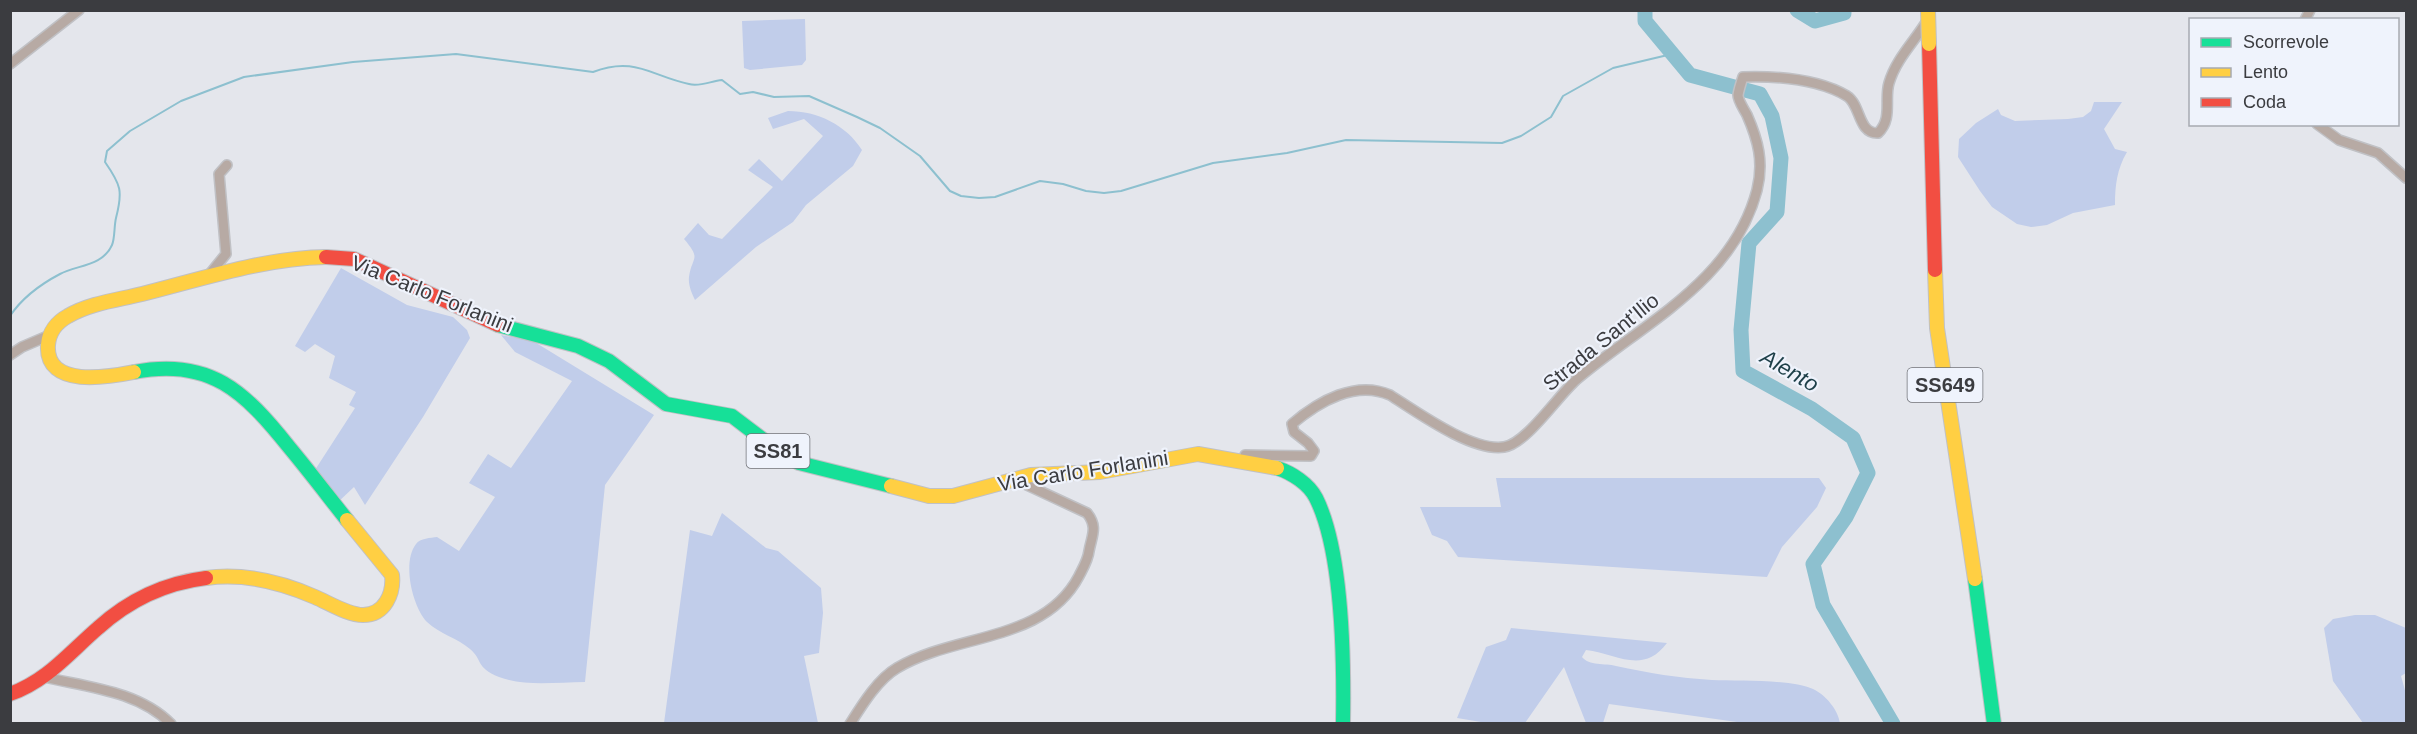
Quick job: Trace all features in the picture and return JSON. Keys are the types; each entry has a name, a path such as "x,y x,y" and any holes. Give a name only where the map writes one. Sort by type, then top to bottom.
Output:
{"main road":[{"name":"SS649","path":"1928,10 1936,328 1984,634 1994,723"},
{"name":"Via Carlo Forlanini","path":"50,335 63,319 74,313 208,277 310,258 354,259 496,324 578,346 609,361 666,404 732,416 778,451 799,463 929,496 953,496 1032,475 1100,472 1198,454 1270,465 1287,471 1303,483 1320,505 1328,528 1340,606 1344,675 1343,723"},
{"path":"10,694 44,677 112,615 133,602 207,576 225,574 257,578 290,587 363,615 372,613 387,603 394,586 392,575 259,410 240,392 202,373 171,367 94,378 71,377 62,372 50,359 47,345 50,335"}],"street":[{"path":"10,64 79,10"},
{"name":"Strada Sant'Ilio","path":"1232,458 1240,454 1311,456 1314,451 1294,432 1292,424 1342,393 1375,388 1488,448 1513,445 1526,435 1554,401 1577,380 1690,294 1727,253 1743,227 1757,189 1761,157 1756,136 1738,97 1743,77 1769,77 1828,87 1850,97 1864,126 1875,133 1886,123 1888,84 1903,52 1934,10"},
{"path":"2320,126 2339,140 2378,153 2406,178"},
{"path":"208,277 226,254 219,174 227,165"},
{"path":"10,355 22,346 50,335"},
{"path":"850,723 894,670 919,656 1037,620 1062,601 1074,584 1088,557 1095,530 1094,521 1087,513 1016,480"},
{"path":"44,677 121,694 160,712 171,723"}],"shaded area":[{"path":"805,19 806,60 802,65 750,70 744,68 742,21"},
{"path":"2094,102 2122,102 2104,129 2115,149 2127,152 2117,177 2115,205 2073,213 2047,225 2031,227 2017,224 1992,207 1958,157 1959,139 1976,123 1998,109 2001,115 2015,121 2068,119 2083,117 2091,111"},
{"path":"788,111 810,114 830,121 848,133 862,150 853,166 806,205 793,222 756,247 695,300 689,280 694,255 684,239 698,223 709,235 722,239 773,187 748,170 759,159 782,181 823,136 804,119 773,129 768,118"},
{"path":"341,268 407,305 453,317 467,330 470,338 423,417 365,505 354,487 336,504 313,473 355,408 349,405 356,392 329,378 335,356 315,344 305,352 295,346"},
{"path":"501,335 533,341 654,415 605,485 585,682 519,682 491,673 483,667 470,649 427,622 413,595 409,572 412,552 416,544 423,539 437,537 459,551 495,497 469,483 488,454 511,468 572,381 515,352"},
{"path":"1496,478 1819,478 1826,488 1817,507 1782,547 1767,577 1458,557 1447,541 1432,535 1420,507 1501,507"},
{"path":"722,513 766,548 778,551 821,588 823,613 819,653 804,656 818,723 664,723 690,530 712,536"},
{"path":"2355,615 2375,615 2406,628 2406,673 2401,676 2406,694 2406,723 2363,723 2333,681 2324,628 2333,619"},
{"path":"1511,628 1667,643 1658,653 1639,660 1629,660 1586,650 1582,657 1593,663 1676,677 1778,682 1804,686 1813,689 1827,699 1837,713 1840,723 1744,723 1609,704 1603,723 1586,723 1564,667 1525,723 1487,723 1457,718 1486,647 1506,640"}],"waterway":[{"name":"Alento","path":"1645,10 1645,21 1690,75 1760,94 1772,116 1781,158 1777,212 1749,243 1741,330 1743,371 1812,409 1853,438 1868,473 1846,517 1813,564 1823,605 1893,724"},
{"name":"Alento","path":"1797,10 1815,21 1844,13 1844,10"},
{"path":"10,316 20,303 39,287 60,274 96,261 108,252 114,239 120,194 117,183 105,162 107,151 130,131 181,101 244,77 353,62 456,54 593,72 620,66 632,67 693,85 722,80 740,94 753,92 774,97 809,96 857,117 880,128 920,156 950,191 961,196 979,198 995,197 1040,181 1063,184 1086,191 1104,193 1121,191 1213,163 1287,153 1346,140 1502,143 1521,136 1551,117 1563,96 1613,68 1672,54"}],"traffic: fast":[{"path":"498,325 578,346 609,361 666,404 732,416 778,451 799,463 891,486"},
{"path":"134,372 161,369 184,370 224,383 241,395 273,427 347,520"},
{"path":"1277,468 1305,484 1316,498 1332,548 1340,608 1343,724"},
{"path":"1975,579 1994,724"}],"traffic: slow":[{"path":"1928,10 1929,44"},
{"path":"134,372 95,377 67,374 57,368 50,359 48,345 52,332 64,318 95,305 256,265 326,257"},
{"path":"1935,270 1937,328 1975,579"},
{"path":"891,486 929,496 953,496 1031,475 1100,472 1198,454 1277,468"},
{"path":"206,578 234,577 262,580 302,592 351,613 371,614 382,607 390,596 392,575 347,520"}],"traffic: jam":[{"path":"1929,44 1935,270"},
{"path":"326,257 354,259 498,325"},
{"path":"10,694 35,682 57,666 87,637 135,601 176,584 206,578"}]}
